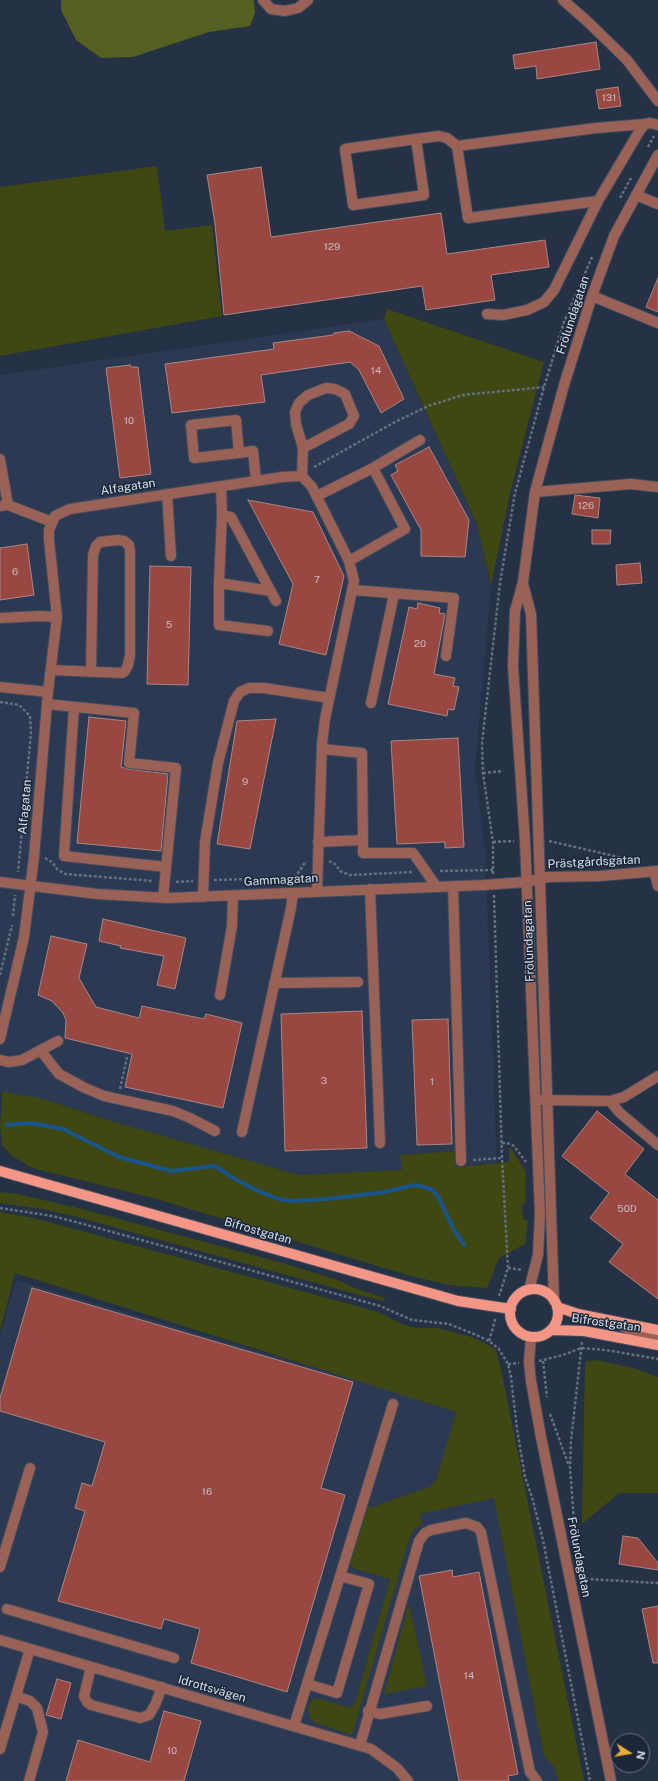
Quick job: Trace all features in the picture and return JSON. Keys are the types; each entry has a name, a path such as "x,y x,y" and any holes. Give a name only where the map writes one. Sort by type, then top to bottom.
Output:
{"main road":[{"name":"Bifrostgatan","path":"0,1171 458,1302 511,1309"},
{"name":"Bifrostgatan","path":"529,1290 543,1291 556,1304 578,1314 658,1330"},
{"path":"529,1290 517,1297 511,1309 511,1318 515,1327 522,1333 531,1337"},
{"name":"Bifrostgatan","path":"531,1337 542,1336 551,1330 557,1319 556,1304"},
{"name":"Bifrostgatan","path":"551,1330 584,1331 658,1344"}],"street":[{"path":"262,0 271,9 285,11 298,8 308,0"},
{"path":"562,0 588,22 626,60 658,101"},
{"path":"457,146 615,126 650,123 658,125"},
{"path":"487,314 503,314 527,310 544,302 554,290 598,200 645,124"},
{"path":"416,139 424,195 353,205 345,149 416,139 439,136 447,138 457,146 468,218 598,200"},
{"name":"Frölundagatan","path":"556,1304 547,1100 533,880 525,841 513,666 515,611 523,582 535,492 560,398 592,296 614,236 658,155"},
{"path":"636,195 658,204"},
{"path":"592,296 658,323"},
{"path":"646,318 658,318"},
{"path":"303,448 349,424 354,416 346,394 335,389 326,388 308,395 299,402 295,412 296,424 303,448 302,476 312,487 349,561 354,581 329,698 322,749 317,891"},
{"path":"239,453 236,420 191,425 194,458 239,453 253,451 256,480"},
{"path":"316,496 373,468 420,440"},
{"path":"0,459 4,505 52,522"},
{"path":"349,561 405,529 373,468"},
{"name":"Alfagatan","path":"0,1038 24,937 34,858 48,692 57,617 49,540 49,530 55,516 70,510 166,494 256,480 302,476"},
{"path":"535,492 631,484 658,487"},
{"path":"221,486 222,515 219,624 268,631"},
{"path":"166,494 171,556"},
{"path":"222,515 231,517 276,601"},
{"path":"51,670 122,673 125,671 128,665 130,551 128,545 124,541 118,540 100,542 96,546 93,555 90,671"},
{"name":"Frölundagatan","path":"523,582 531,614 538,841 533,880 536,1100 540,1221 538,1255 535,1273 529,1290"},
{"path":"219,583 271,591"},
{"path":"353,590 454,598 446,656"},
{"path":"372,703 394,594"},
{"path":"0,618 40,616 57,617"},
{"path":"0,687 48,692"},
{"path":"203,897 205,842 218,763 234,701 240,692 249,688 264,688 329,698"},
{"path":"47,704 134,713 129,763 176,768 163,898"},
{"path":"74,707 64,856 166,867"},
{"path":"322,749 362,753 363,853 413,853 436,886"},
{"path":"318,842 363,840"},
{"path":"656,871 658,886"},
{"name":"Prästgårdsgatan","path":"533,880 656,871"},
{"name":"Gammagatan","path":"0,882 96,894 163,898 453,886 533,880"},
{"path":"453,886 461,1160"},
{"path":"370,889 380,1143"},
{"path":"242,1132 293,893"},
{"path":"220,994 232,926 233,896"},
{"path":"274,983 358,982"},
{"path":"0,1060 9,1062 22,1060 58,1041"},
{"path":"41,1051 59,1074 85,1088 118,1099 172,1111 190,1118 215,1131"},
{"path":"536,1100 610,1101 624,1097 658,1076"},
{"path":"610,1101 620,1113 658,1145"},
{"path":"616,1322 631,1331 658,1338"},
{"name":"Frölundagatan","path":"531,1337 529,1362 541,1437 611,1781"},
{"path":"294,1726 392,1404"},
{"path":"0,1567 30,1468"},
{"path":"360,1745 368,1711 420,1542 426,1533 431,1530 460,1524 472,1524 481,1532 530,1772 537,1781"},
{"path":"307,1684 338,1693 368,1584 340,1576"},
{"path":"7,1609 174,1658"},
{"name":"Idrottsvägen","path":"1,1643 30,1648 360,1745 381,1755 397,1768 408,1780"},
{"path":"0,1749 30,1648"},
{"path":"91,1667 84,1696 87,1702 91,1705 140,1718 149,1715 156,1705 162,1687"},
{"path":"16,1696 30,1701 37,1708 43,1732 29,1781"},
{"path":"368,1711 380,1714 427,1706"}],"path":[{"path":"302,476 321,462 428,406 463,396 544,387"},
{"path":"0,702 19,705 30,716 31,733 12,926 0,975"},
{"path":"483,773 503,770"},
{"path":"489,1341 498,1308 500,1290 508,1268 502,1158 493,842 525,841"},
{"path":"538,841 553,841 618,858 638,861"},
{"path":"34,858 46,857 57,869 66,874 165,882 287,878 296,876 304,862 308,860 331,862 340,871 350,875 493,870"},
{"path":"118,1099 127,1058"},
{"path":"502,1143 507,1143 514,1146 528,1164"},
{"path":"461,1160 502,1158"},
{"path":"0,1208 52,1216 84,1224 380,1306 412,1320 449,1324 489,1341 498,1349 508,1364 515,1401 517,1429 525,1477 532,1497 543,1540 590,1781"},
{"path":"508,1268 535,1273"},
{"path":"508,1364 543,1361 581,1348 606,1350 658,1359"},
{"path":"575,1539 570,1468 571,1441 581,1348"},
{"path":"543,1361 548,1404"},
{"path":"549,1412 570,1468"},
{"path":"581,1572 583,1577 588,1579 658,1583"}],"shaded area":[{"path":"384,319 477,524 491,586 475,768 485,848 497,1163 456,1167 455,1151 400,1155 402,1170 299,1175 108,1120 40,1098 0,1092 0,375"},
{"path":"16,1280 343,1376 497,1393 579,1781 0,1781 0,1336"}],"green space":[{"path":"61,0 254,0 255,13 250,26 209,32 133,57 101,58 76,40 61,10"},
{"path":"157,166 165,231 212,225 222,316 0,356 0,187"},
{"path":"387,309 544,362 510,493 491,586 477,524 384,319"},
{"path":"2,1092 40,1098 108,1120 299,1175 402,1170 400,1155 455,1151 456,1167 509,1162 509,1148 511,1148 526,1172 525,1203 522,1206 523,1219 528,1221 525,1244 499,1258 487,1288 449,1285 407,1275 157,1199 32,1168 11,1155 2,1145 0,1127"},
{"path":"0,1192 18,1194 82,1209 279,1262 338,1280 357,1289 385,1298 384,1301 348,1292 77,1217 42,1209 0,1203"},
{"path":"0,1212 34,1218 378,1312 402,1324 416,1328 437,1328 469,1336 496,1350 584,1781 558,1781 555,1768 544,1756 494,1498 420,1514 422,1525 414,1529 409,1539 352,1735 316,1723 310,1718 308,1709 310,1701 317,1698 350,1708 355,1703 390,1579 356,1569 350,1565 367,1506 373,1507 431,1486 437,1478 456,1412 15,1273 0,1331"},
{"path":"596,1360 637,1369 658,1377 658,1493 619,1493 582,1524 585,1362"},
{"path":"409,1603 427,1686 384,1694"}],"building":[{"path":"596,42 600,69 537,79 536,66 515,69 513,55"},
{"path":"618,87 621,106 599,109 596,90"},
{"path":"261,167 271,237 441,213 447,254 545,240 549,267 491,275 495,300 426,310 422,286 224,315 215,224 207,175"},
{"path":"658,278 658,312 646,307"},
{"path":"349,331 379,346 404,399 381,413 359,370 350,362 261,375 265,402 172,413 165,364 274,349 273,343 333,335 334,333"},
{"path":"130,365 131,367 138,367 151,474 120,478 106,368"},
{"path":"429,447 469,520 465,557 421,556 421,530 391,475 398,471 395,465"},
{"path":"575,495 600,498 598,518 572,514"},
{"path":"248,500 313,512 344,576 326,655 279,644 293,584"},
{"path":"592,530 611,530 610,544 592,544"},
{"path":"27,544 34,595 0,600 0,548"},
{"path":"640,563 642,583 617,585 616,565"},
{"path":"150,566 191,567 188,685 147,684"},
{"path":"418,603 440,608 439,613 445,614 434,674 455,678 453,686 459,687 454,710 448,709 447,716 388,704 409,607 417,609"},
{"path":"89,717 126,721 121,767 168,774 161,851 77,843"},
{"path":"276,719 250,849 217,844 237,721"},
{"path":"458,738 464,847 445,848 445,842 397,844 391,741"},
{"path":"103,919 186,938 175,989 157,985 164,956 120,948 121,946 99,941"},
{"path":"51,936 87,944 79,978 96,1007 139,1018 142,1006 204,1019 206,1014 242,1023 223,1108 125,1087 132,1054 65,1038 66,1020 63,1013 52,1001 38,995"},
{"path":"362,1011 367,1148 285,1151 281,1014"},
{"path":"448,1019 452,1144 417,1145 412,1020"},
{"path":"597,1111 644,1149 625,1174 658,1200 658,1299 609,1262 623,1244 590,1218 609,1193 562,1156"},
{"path":"32,1288 353,1382 321,1488 345,1495 287,1692 191,1663 200,1629 164,1619 161,1629 58,1601 85,1511 75,1508 82,1483 92,1486 105,1442 0,1411 0,1398"},
{"path":"623,1536 638,1538 658,1563 658,1570 619,1564"},
{"path":"452,1570 453,1577 479,1572 518,1774 508,1776 509,1781 459,1781 419,1576"},
{"path":"658,1606 658,1663 653,1663 642,1609"},
{"path":"57,1679 71,1683 61,1719 46,1715"},
{"path":"164,1711 201,1721 184,1781 66,1781 78,1740 150,1762"}],"waterway":[{"path":"7,1125 31,1123 63,1129 119,1157 171,1171 215,1166 233,1178 278,1199 292,1201 327,1199 385,1192 414,1185 424,1187 433,1190 439,1198 453,1228 464,1245"}]}
